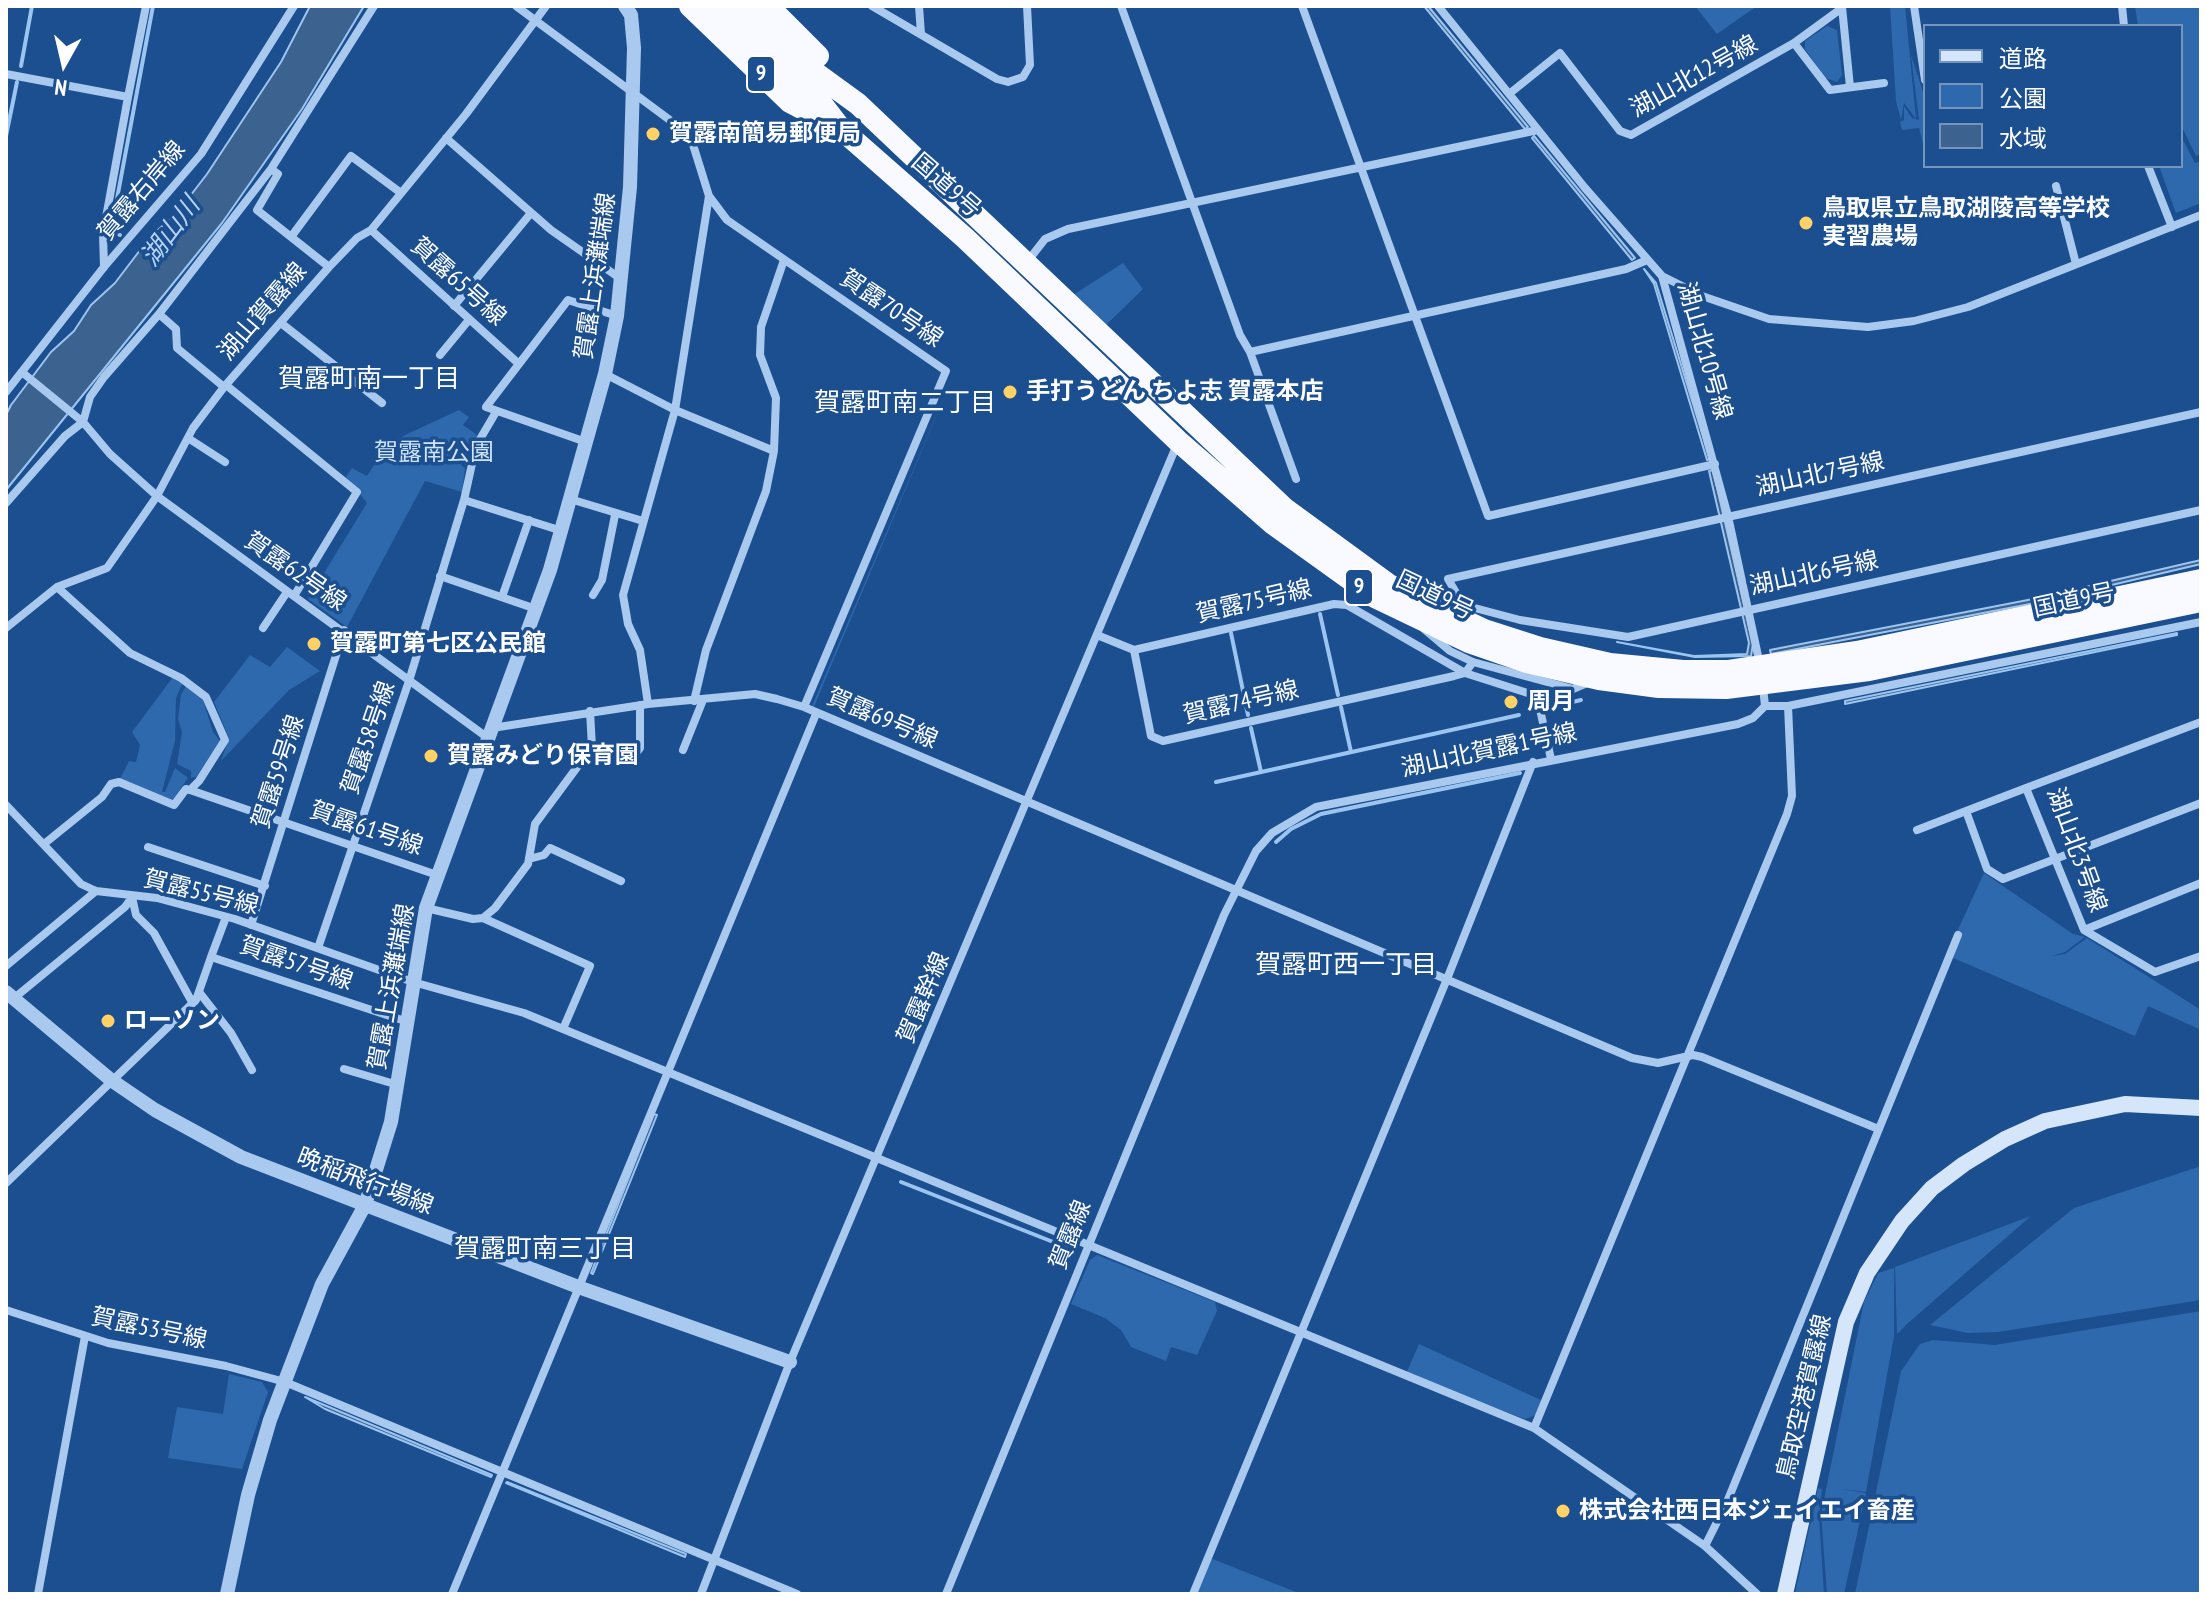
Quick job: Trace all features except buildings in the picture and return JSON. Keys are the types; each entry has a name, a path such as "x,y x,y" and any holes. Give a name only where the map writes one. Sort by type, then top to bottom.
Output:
{"highway":[{"name":"9","path":"690,6 790,102 841,129"},
{"name":"国道9号","path":"716,6 821,103 841,129 965,238 1178,441 1308,551 1358,587 1411,616 1518,659 1599,679 1684,689 1763,686 1869,670 2201,601"},
{"name":"国道9号","path":"744,6 814,72 858,104 1187,419 1328,544 1389,585 1455,618 1540,648 1610,664 1698,672 1763,686 1857,652 2201,580"},
{"name":"9","path":"768,6 830,68 858,104"}],"main road":[{"name":"鳥取空港賀露線","path":"1785,1594 1846,1322 1867,1273 1902,1221 1932,1188 1964,1164 2032,1126 2111,1106 2154,1103 2201,1108"}],"street":[{"path":"104,267 103,234 146,6"},
{"name":"賀露右岸線","path":"6,392 26,375 104,267 201,154 294,6"},
{"path":"6,503 65,436 83,422 90,397 159,314 271,169 374,6"},
{"name":"賀露70号線","path":"516,6 690,135 709,196 727,220 946,371 804,707"},
{"name":"湖山賀露線","path":"6,628 57,587 107,568 157,496 188,438 225,386 329,267 357,238 371,230 446,138 546,6"},
{"name":"賀露上浜灘端線","path":"227,1594 248,1495 285,1382 322,1284 365,1205 391,1122 426,908 537,609 605,374 617,316 629,212 634,48 631,15 625,6"},
{"path":"872,6 997,79 1013,81 1023,77 1030,65 1027,6"},
{"path":"919,6 921,34"},
{"path":"1121,6 1240,335 1250,352 1296,479"},
{"path":"1302,6 1488,516 1715,464"},
{"name":"湖山北10号線","path":"1438,6 1662,276 1728,516 1750,608 1763,686"},
{"path":"1914,6 1923,67"},
{"path":"1842,7 1850,87"},
{"name":"湖山北12号線","path":"1509,94 1560,53 1620,131 1631,135 1794,43 1842,7"},
{"path":"1794,43 1830,90 1884,83"},
{"path":"6,74 128,97"},
{"path":"1025,266 1045,239 1057,232 1538,130"},
{"path":"446,138 531,213 621,279"},
{"path":"291,237 351,156 401,193"},
{"path":"2149,168 2172,227"},
{"path":"271,169 278,174 257,210 329,267"},
{"path":"2056,186 2076,264"},
{"path":"630,761 640,748 644,704 640,650 628,624 623,595 675,410 709,196"},
{"path":"454,306 531,213"},
{"path":"1662,276 1702,296 1769,319 1868,327 1949,313 2201,215"},
{"name":"賀露65号線","path":"371,230 519,364"},
{"path":"683,750 698,700 706,650 766,491 774,451 776,398 760,355 761,327 784,260"},
{"path":"1250,352 1626,269 1647,260"},
{"path":"519,364 568,300 617,316"},
{"path":"159,314 176,329 177,348 357,492 290,594 263,628"},
{"path":"440,355 468,321"},
{"path":"281,323 382,403"},
{"name":"賀露58号線","path":"318,948 409,681 464,500 476,446 496,412 486,407 519,364"},
{"path":"605,374 675,410 774,451"},
{"name":"賀露62号線","path":"26,375 83,422 110,454 157,496 344,630 409,681 490,733"},
{"path":"496,412 586,442"},
{"name":"湖山北7号線","path":"1448,579 2201,412"},
{"name":"賀露幹線","path":"701,1594 790,1362 878,1160 1187,419"},
{"path":"188,438 225,462"},
{"path":"570,499 643,521"},
{"path":"464,500 562,531"},
{"name":"湖山北6号線","path":"1448,579 1458,596 1471,607 1520,620 1628,637 2201,510"},
{"path":"593,595 602,580 615,515"},
{"path":"502,597 529,520"},
{"path":"440,576 537,609"},
{"path":"44,844 102,797 111,784 119,782 170,805 186,789 190,790 225,740 206,697 181,678 130,653 57,587"},
{"name":"賀露75号線","path":"1134,650 1334,604 1347,605 1465,673 1519,690"},
{"path":"1411,616 1450,651 1473,662 1573,689 1599,679"},
{"path":"1788,706 2201,622"},
{"name":"賀露59号線","path":"251,925 344,630"},
{"path":"1097,635 1134,650"},
{"name":"賀露74号線","path":"1134,650 1151,736 1163,741 1465,673"},
{"path":"1465,673 1473,662"},
{"path":"1525,678 1519,690 1537,696 1551,759"},
{"path":"1534,1428 1787,814 1792,796 1788,706 1763,686"},
{"name":"湖山北賀露1号線","path":"1234,892 1256,851 1272,833 1316,807 1738,724 1753,718 1763,686"},
{"name":"賀露69号線","path":"490,733 590,711 755,694 804,707 1234,892 1632,1058 1658,1063 1693,1055 1702,1057 1876,1128"},
{"path":"483,918 495,908 528,864 531,830 592,747 590,711"},
{"path":"452,1594 816,714"},
{"name":"湖山北3号線","path":"2201,722 2026,788 2084,930 2155,972 2201,956"},
{"path":"1193,1594 1447,979 1533,762"},
{"path":"1917,830 2026,788"},
{"name":"賀露61号線","path":"190,790 437,875"},
{"path":"1966,811 1987,869 2003,879 2201,803"},
{"name":"賀露55号線","path":"6,805 81,884 96,891 157,898 226,917 413,982 504,1005 1534,1428 1705,1546 1757,1594"},
{"path":"148,847 265,886"},
{"path":"529,859 544,855 550,848 621,881"},
{"path":"2084,930 2201,883"},
{"path":"6,966 96,891"},
{"name":"賀露線","path":"946,1594 1234,892"},
{"path":"10,996 125,907 132,897"},
{"path":"132,897 136,915 154,933 192,1002"},
{"path":"426,908 469,919 483,918 590,966 563,1029"},
{"name":"賀露57号線","path":"226,917 211,957 408,1022"},
{"path":"1705,1546 1727,1502 1876,1128 1958,935"},
{"path":"6,1183 192,1002 199,992 211,957"},
{"path":"199,992 231,1033 252,1070"},
{"name":"晩稲飛行場線","path":"10,996 111,1080 155,1110 228,1150 581,1288 790,1362"},
{"path":"344,1069 398,1085"},
{"name":"賀露53号線","path":"6,1310 85,1336 285,1382 797,1594"},
{"path":"38,1594 85,1336"}],"green space":[{"path":"1695,6 1757,6 1717,34"},
{"path":"1890,6 1905,6 1916,119 1904,103 1901,120 1896,101"},
{"path":"2135,6 2201,6 2201,154 2196,156 2183,129 2183,24 2138,24"},
{"path":"1827,26 1837,30 1842,75 1837,82 1825,78 1805,49 1805,41"},
{"path":"1911,55 1923,92 1923,144 1919,128 1902,130 1900,122 1904,120 1904,106 1912,118 1919,120"},
{"path":"2183,140 2195,163 2201,161 2201,203 2176,213 2160,168 2183,168"},
{"path":"1123,263 1143,289 1105,326 1073,295"},
{"path":"956,370 823,685 814,707 812,706"},
{"name":"賀露南公園","path":"459,410 469,417 463,425 477,435 468,459 463,458 461,465 465,468 462,492 425,481 347,627 308,599 367,503 346,477 352,468 367,476 388,443"},
{"path":"287,647 320,671 289,690 221,761 229,738 214,702 250,655 270,667"},
{"path":"173,677 183,682 176,698 175,741 162,792 165,792 175,768 188,778 172,801 120,779 129,761 136,762 140,745 132,732"},
{"path":"187,684 203,700 213,732 220,741 196,777 191,778 191,771 177,764 182,732 178,719 181,695"},
{"path":"1984,873 2073,934 2085,937 2065,952 2052,956 2065,954 2087,938 2201,1010 2201,1030 2148,1006 2135,1036 1951,957 1956,934"},
{"path":"2201,1166 2201,1300 1998,1332 1968,1333 1930,1325 2074,1208"},
{"path":"2031,1216 1907,1324 1897,1334 1895,1267"},
{"path":"1097,1255 1215,1302 1217,1311 1197,1355 1171,1347 1166,1361 1131,1347 1121,1330 1105,1318 1071,1304 1090,1260"},
{"path":"1894,1268 1894,1336 1866,1492 1840,1489 1866,1493 1844,1594 1827,1594 1821,1514 1864,1302 1878,1273"},
{"path":"2201,1311 2201,1594 1855,1594 1901,1371 1920,1344 1933,1340 1995,1345"},
{"path":"1419,1344 1543,1401 1536,1415 1525,1419 1406,1374"},
{"path":"229,1374 262,1382 268,1392 242,1469 168,1458 177,1407 223,1414"},
{"path":"1818,1488 1822,1489 1819,1515 1824,1594 1795,1594"},
{"path":"1210,1558 1301,1594 1195,1594"}],"water":[{"name":"湖山川","path":"310,6 364,6 302,109 222,223 6,490 6,415 11,405 51,352 74,331 91,305 115,283 150,237 177,213 207,174 281,62"},
{"path":"1424,6 1428,6 1528,127 1525,129"},
{"path":"1534,136 1635,258 1632,260 1532,138"},
{"path":"1644,269 1656,283 1710,459 1707,460 1654,284"},
{"path":"1713,470 1753,644 1751,656 1695,657 1617,642 1694,656 1747,654 1749,643 1709,471"},
{"path":"2201,560 2201,564 2035,603 1771,654 1770,650 2033,599"},
{"path":"2177,635 1845,704 1845,701"},
{"path":"654,1114 657,1115 593,1274 591,1273"},
{"path":"305,1397 492,1475 325,1409"},
{"path":"506,1483 686,1554 685,1557"}],"waterway":[{"path":"21,66 32,6"},
{"path":"120,235 111,231 153,6"},
{"path":"6,136 17,82"},
{"path":"1320,614 1338,695"},
{"path":"1231,633 1248,715"},
{"path":"1548,708 1581,700"},
{"path":"1341,707 1351,752"},
{"path":"1216,782 1519,715"},
{"path":"1251,728 1261,772"},
{"path":"1276,842 1291,829 1321,814 1520,773"},
{"path":"901,1182 1071,1249"}],"place":[{"name":"賀露南簡易郵便局","path":"653,134"},
{"name":"鳥取県立鳥取湖陵高等学校 実習農場","path":"1806,223"},
{"name":"手打うどん ちよ志 賀露本店","path":"1010,392"},
{"name":"賀露町第七区公民館","path":"314,644"},
{"name":"周月","path":"1511,702"},
{"name":"賀露みどり保育園","path":"431,756"},
{"name":"ローソン","path":"108,1021"},
{"name":"株式会社西日本ジェイエイ畜産","path":"1563,1511"}],"district":[{"name":"賀露町南一丁目","path":"369,380"},
{"name":"賀露町南二丁目","path":"905,404"},
{"name":"賀露町西一丁目","path":"1346,966"},
{"name":"賀露町南三丁目","path":"545,1250"}]}
